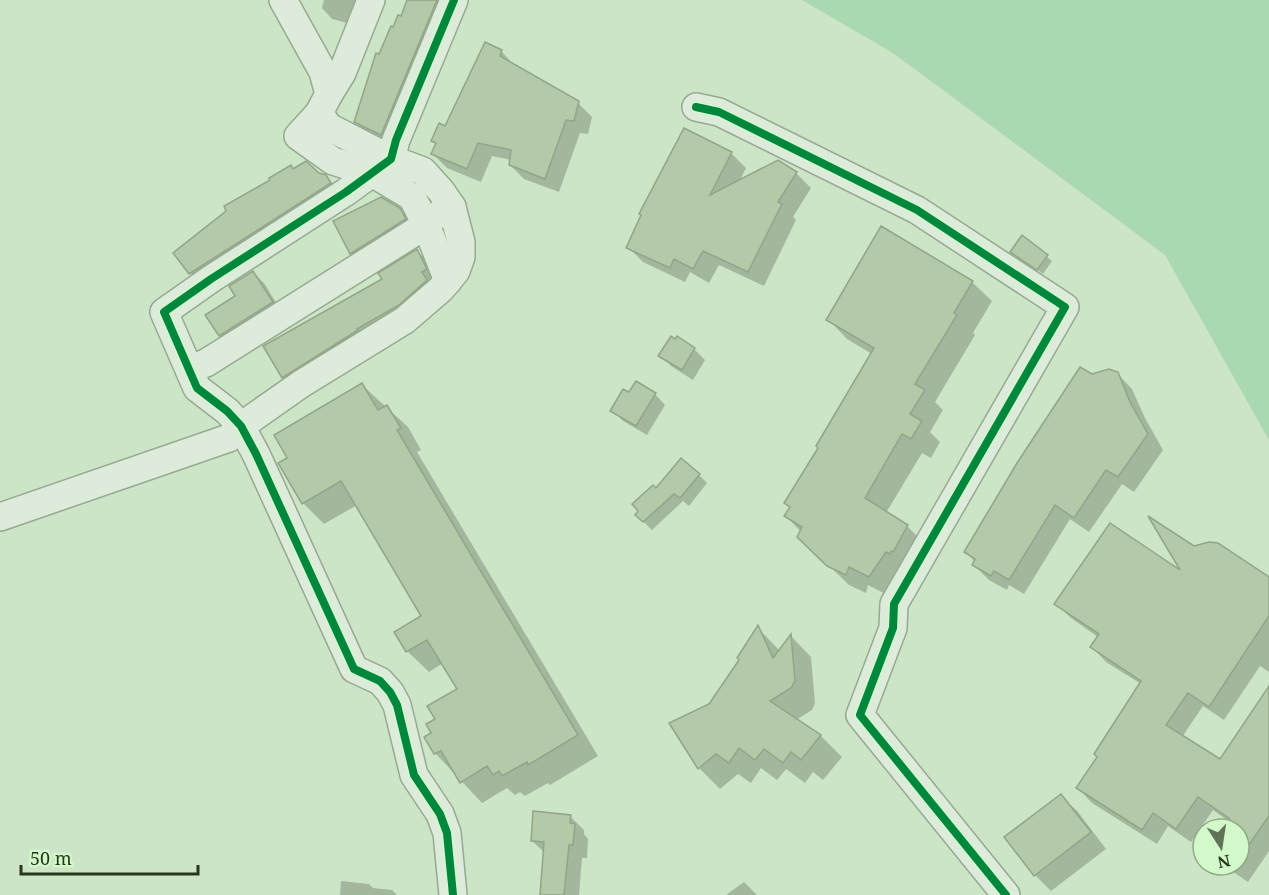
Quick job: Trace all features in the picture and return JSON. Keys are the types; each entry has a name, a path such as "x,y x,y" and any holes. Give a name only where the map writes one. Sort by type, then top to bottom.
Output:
{"street":[{"path":"283,0 323,72 324,103 329,127 381,166 412,197 425,222 448,282"},
{"path":"324,103 342,73 371,0"},
{"path":"453,895 447,833 441,814 414,776 397,705 381,681 354,669 256,454 241,426 227,411 197,387 164,312 346,192 381,166 396,140 454,0"},
{"path":"696,106 719,112 917,210 1065,307 894,604 893,628 861,716 1006,895"},
{"path":"0,517 230,438 241,426 301,384 405,320 448,282 456,271 461,257 461,242 452,207 423,171 381,166"},
{"path":"189,369 206,363 452,207"}],"green space":[{"path":"802,0 1269,0 1269,440 1165,255 893,53"}],"building":[{"path":"407,0 437,0 381,135 354,122 376,53 379,54 391,26 393,27 398,15 401,16"},
{"path":"485,42 502,50 500,56 579,101 574,121 566,120 545,179 509,165 511,150 478,143 467,169 431,154 436,143 431,141 439,123 445,126"},
{"path":"684,128 732,152 710,195 778,160 797,172 778,202 782,204 748,272 703,251 693,269 674,259 670,268 626,248 641,215 639,214"},
{"path":"306,161 319,173 326,175 331,183 189,274 173,253 226,211 224,206 270,180 269,178 291,165 293,169"},
{"path":"381,197 400,208 406,219 350,254 333,221"},
{"path":"881,226 973,281 954,313 957,315 915,384 925,390 910,414 922,421 911,439 902,434 865,498 908,525 893,552 891,551 890,554 886,552 869,577 849,567 846,575 827,566 797,537 802,527 784,516 790,507 784,503 874,348 826,320"},
{"path":"1022,235 1048,255 1037,270 1010,252"},
{"path":"417,249 427,269 422,272 427,280 399,305 357,329 282,378 263,346 382,279 378,273"},
{"path":"253,271 273,302 219,336 205,315 235,296 229,286"},
{"path":"671,336 675,339 677,336 695,348 682,370 658,356"},
{"path":"1080,367 1092,374 1109,369 1118,372 1130,402 1148,434 1118,477 1106,470 1074,518 1055,505 1009,580 994,571 991,576 972,565 975,559 964,552 1017,463"},
{"path":"636,381 656,393 636,426 610,411 623,389 629,392"},
{"path":"362,383 378,410 387,405 401,428 397,430 578,735 528,765 527,762 502,776 499,771 493,775 487,766 460,783 441,751 434,754 424,737 431,733 426,724 435,719 427,706 457,689 427,640 406,652 394,632 421,616 341,481 302,504 278,463 287,458 274,435"},
{"path":"681,458 700,474 680,498 674,494 643,522 635,515 638,511 632,504 653,485 656,488"},
{"path":"1148,516 1194,546 1209,542 1218,543 1269,577 1269,616 1209,707 1188,693 1166,725 1220,759 1269,686 1269,816 1251,842 1251,817 1227,817 1198,797 1176,829 1153,813 1142,830 1076,788 1097,757 1094,754 1141,681 1090,647 1099,634 1054,604 1110,523 1180,570"},
{"path":"758,625 773,658 791,634 795,681 791,688 770,701 821,735 801,760 791,752 783,763 764,749 755,760 739,748 729,763 716,754 698,769 669,723 709,704 739,660 737,658"},
{"path":"1061,794 1091,832 1034,876 1004,837"},
{"path":"533,811 571,815 570,823 575,824 573,845 569,845 564,895 540,895 544,842 531,841"}],"cycle path":[{"path":"453,895 447,833 440,814 414,775 397,705 390,692 380,681 354,669 256,454 241,426 227,411 197,388 164,312 346,192 391,159 396,140 454,0"},
{"path":"696,107 719,112 917,210 1065,307 894,604 893,628 860,715 1006,895"}]}
